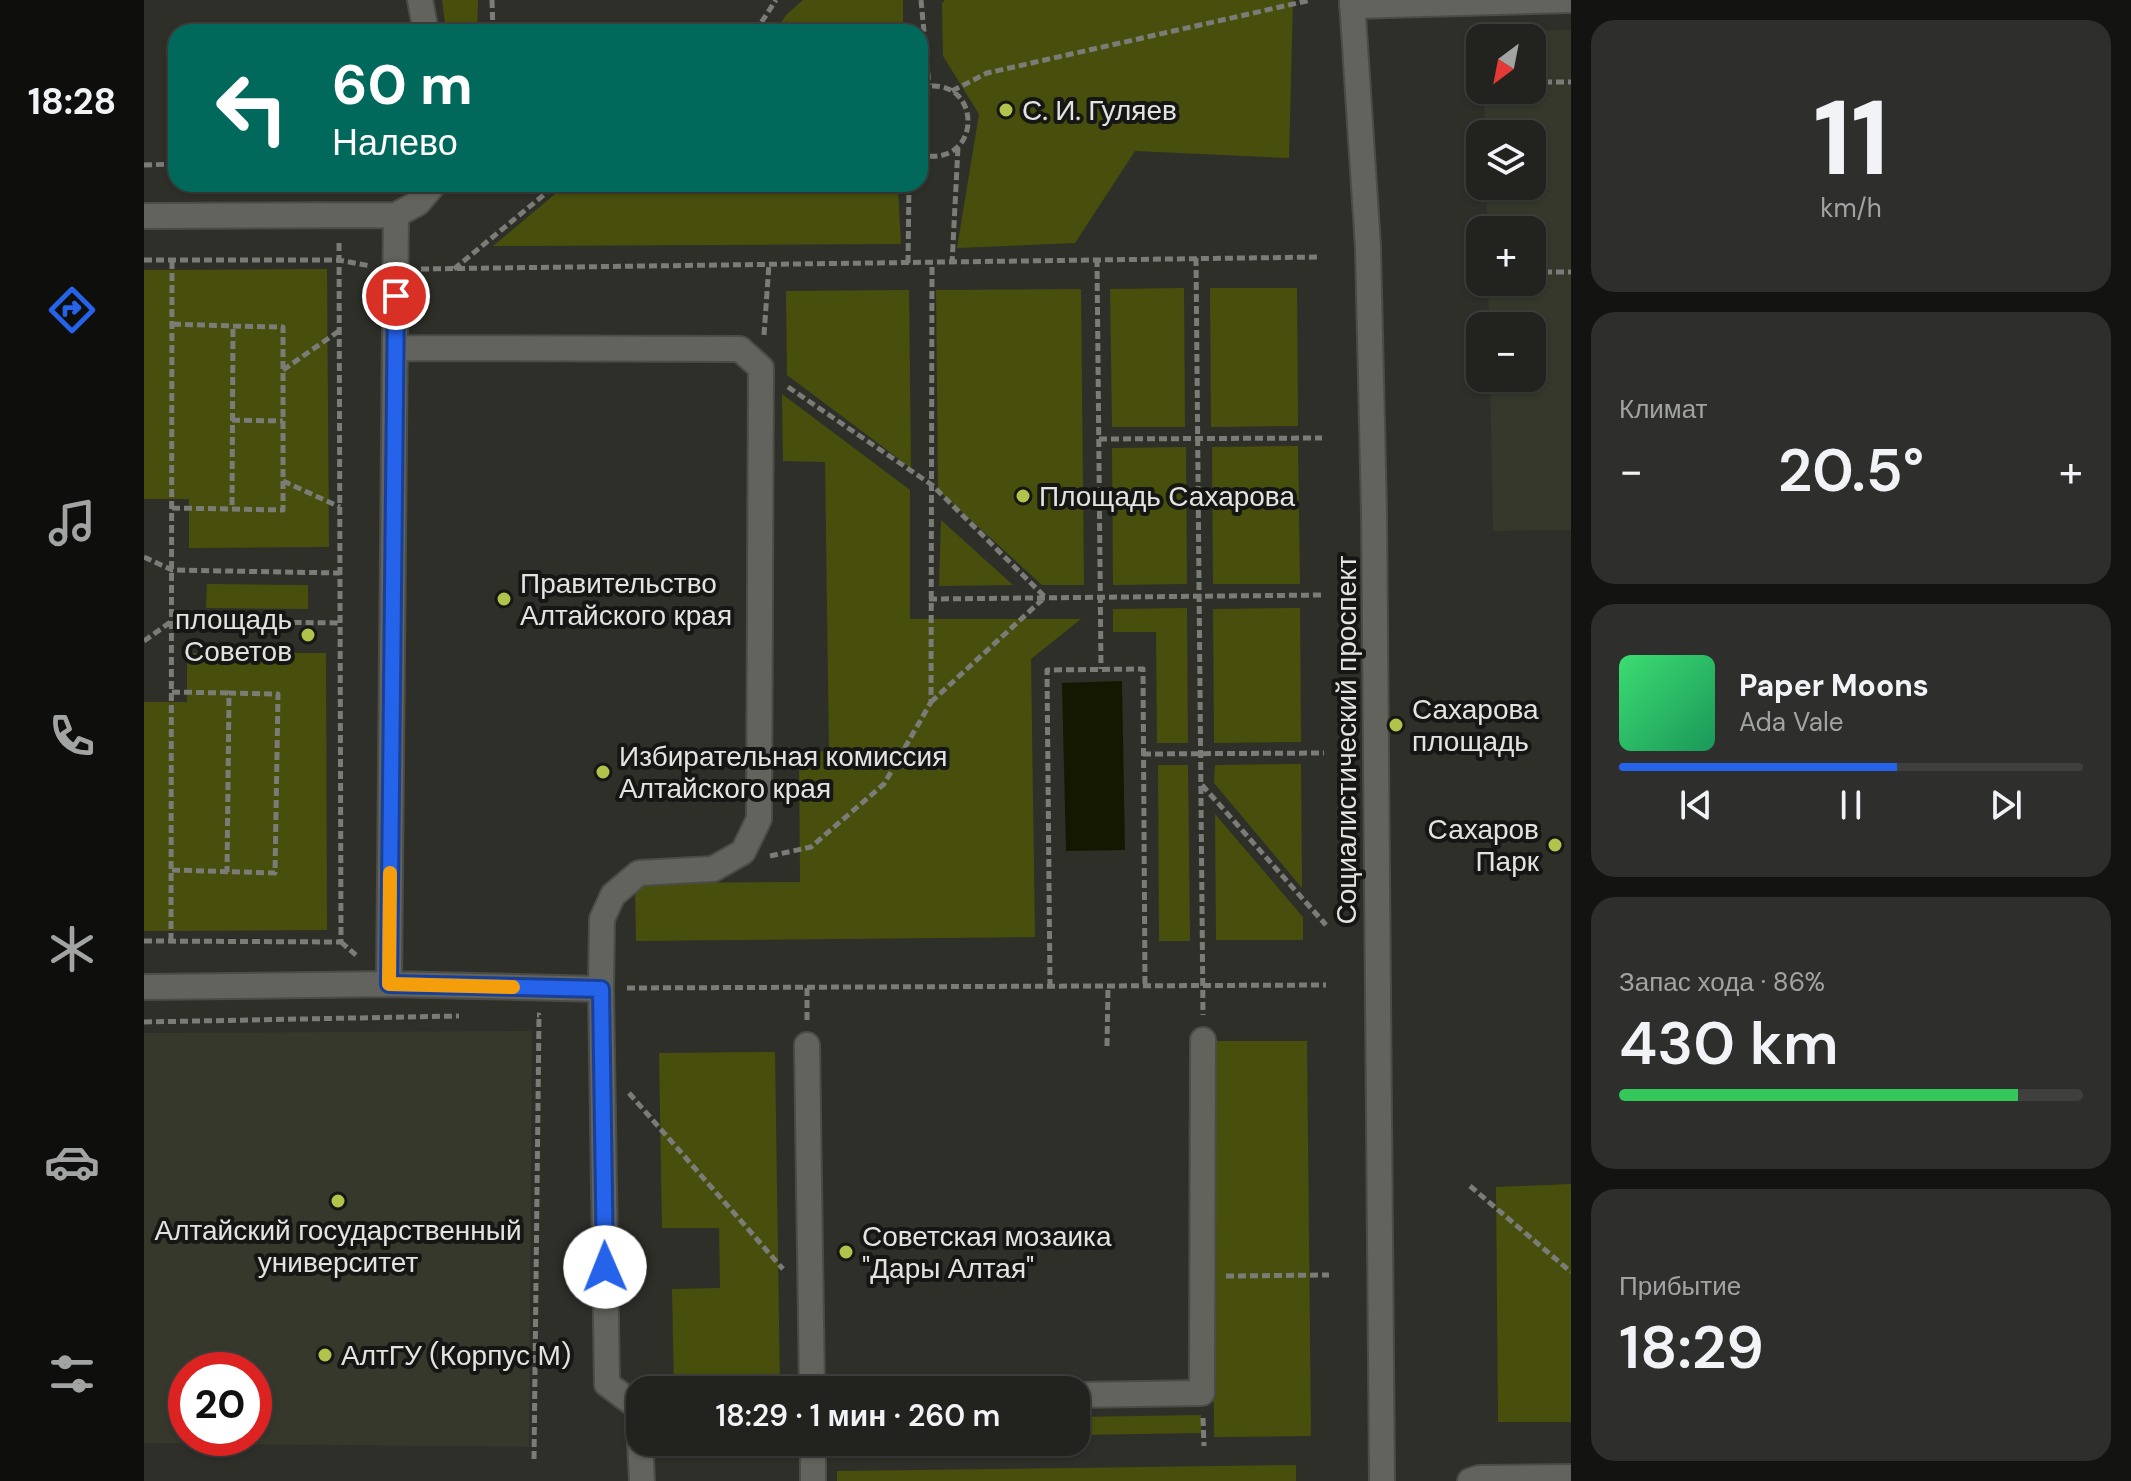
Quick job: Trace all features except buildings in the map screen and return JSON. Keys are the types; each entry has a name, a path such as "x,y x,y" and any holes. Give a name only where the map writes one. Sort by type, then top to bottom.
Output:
{"street":[{"path":"420,0 424,24"},
{"path":"1352,3 1571,0"},
{"name":"Социалистический проспект","path":"1352,3 1368,247 1374,498 1382,1481"},
{"path":"144,216 396,215 418,203 427,192"},
{"path":"389,984 396,215"},
{"path":"395,348 740,349 761,368 759,819 743,852 713,869 639,873 613,895 602,919 607,1384 626,1398"},
{"path":"144,987 389,984 601,989"},
{"path":"1090,1395 1202,1393 1203,1040"},
{"path":"807,1045 812,1376"},
{"path":"641,1456 642,1481"},
{"path":"813,1456 813,1481"},
{"path":"1470,1481 1479,1478 1571,1477"}],"path":[{"path":"492,0 493,24"},
{"path":"760,24 776,0"},
{"path":"921,0 923,24"},
{"path":"952,91 987,73 1311,0"},
{"path":"928,74 929,85 952,91 967,108 969,120 968,131 958,147 944,156 928,156"},
{"path":"1546,82 1571,82"},
{"path":"952,264 958,147"},
{"path":"144,165 168,164"},
{"path":"454,269 547,192"},
{"path":"908,263 909,192"},
{"path":"144,941 341,942 340,215"},
{"path":"144,260 338,260 396,270 1320,257"},
{"path":"1196,258 1203,1040"},
{"path":"1097,259 1101,669"},
{"path":"171,941 172,260"},
{"path":"769,264 761,368 932,485 1045,597"},
{"path":"931,702 932,264"},
{"path":"1546,272 1571,272"},
{"path":"172,508 283,510 283,327 173,324"},
{"path":"232,509 233,326"},
{"path":"283,370 340,330"},
{"path":"232,420 283,421"},
{"path":"1099,439 1322,438"},
{"path":"283,481 341,507"},
{"path":"144,557 172,570 340,573"},
{"path":"929,599 1323,595"},
{"path":"769,857 811,847 884,784 931,702 1045,597"},
{"path":"144,641 172,621 341,623"},
{"path":"1050,987 1047,670 1101,669 1143,669 1145,986"},
{"path":"172,692 278,694 275,873 172,870"},
{"path":"227,872 229,693"},
{"path":"1143,754 1324,753"},
{"path":"1201,784 1326,925"},
{"path":"601,989 1326,985"},
{"path":"1107,1046 1108,986"},
{"path":"524,1015 539,1015 534,1459"},
{"path":"144,1022 460,1016"},
{"path":"602,1062 810,1300"},
{"path":"1470,1186 1571,1272"},
{"path":"1201,1276 1329,1275"}],"shaded area":[{"path":"1571,30 1571,530 1493,531 1490,392 1546,392 1546,312 1489,312 1488,296 1546,296 1546,216 1487,216 1486,200 1546,200 1546,120 1485,120 1484,104 1546,104 1546,31"},
{"path":"1122,681 1125,850 1066,851 1062,683"},
{"name":"Алтайский государственный университет","path":"532,1031 529,1447 272,1444 272,1352 168,1352 168,1443 144,1443 144,1033"}],"green space":[{"path":"442,0 478,0 477,24 445,24"},
{"path":"803,0 903,0 903,24 780,24"},
{"path":"945,0 1293,0 1289,158 1135,151 1075,243 957,248 979,114 943,56 942,3"},
{"path":"557,192 898,192 901,244 493,246"},
{"path":"327,269 329,547 189,548 189,499 144,499 144,270"},
{"path":"1184,288 1185,427 1112,427 1110,289"},
{"path":"1210,288 1297,288 1298,426 1211,427"},
{"path":"1081,289 1084,585 1042,585 938,490 936,290"},
{"path":"909,290 911,468 787,375 786,291"},
{"path":"782,394 910,490 910,619 1081,619 1031,659 1035,937 636,941 635,883 800,882 799,752 829,751 825,462 783,461"},
{"path":"1298,446 1300,584 1213,584 1212,447"},
{"path":"1186,447 1187,584 1113,585 1112,448"},
{"path":"941,520 1013,585 939,586"},
{"path":"207,584 308,585 308,609 206,608"},
{"path":"1187,608 1188,743 1157,743 1156,632 1113,632 1113,609"},
{"path":"1300,608 1301,742 1214,743 1213,609"},
{"path":"187,653 326,653 327,930 144,931 144,702 187,702"},
{"path":"1301,764 1302,888 1214,783 1215,765"},
{"path":"1158,765 1188,765 1190,941 1159,941"},
{"path":"1215,814 1303,917 1303,940 1216,940"},
{"path":"1211,1041 1307,1041 1311,1436 1214,1437"},
{"path":"775,1052 780,1376 674,1376 672,1289 720,1288 719,1228 662,1228 659,1053"},
{"path":"1571,1184 1571,1422 1498,1422 1496,1187"},
{"path":"1201,1415 1201,1433 1090,1435 1090,1417"},
{"path":"1296,1465 1296,1481 837,1481 837,1471"}],"slow traffic":[{"path":"390,873 389,984 513,987"}],"place":[{"name":"С. И. Гуляев","path":"1006,110"},
{"name":"Площадь Сахарова","path":"1023,496"},
{"name":"Правительство Алтайского края","path":"504,599"},
{"name":"площадь Советов","path":"308,635"},
{"name":"Сахарова площадь","path":"1396,725"},
{"name":"Избирательная комиссия Алтайского края","path":"603,772"},
{"name":"Сахаров Парк","path":"1555,845"},
{"name":"Алтайский государственный университет","path":"338,1201"},
{"name":"Советская мозаика \"Дары Алтая\"","path":"846,1252"},
{"name":"АлтГУ (Корпус М)","path":"325,1355"}],"route":[{"path":"396,296 389,984 601,989 605,1267"}]}
